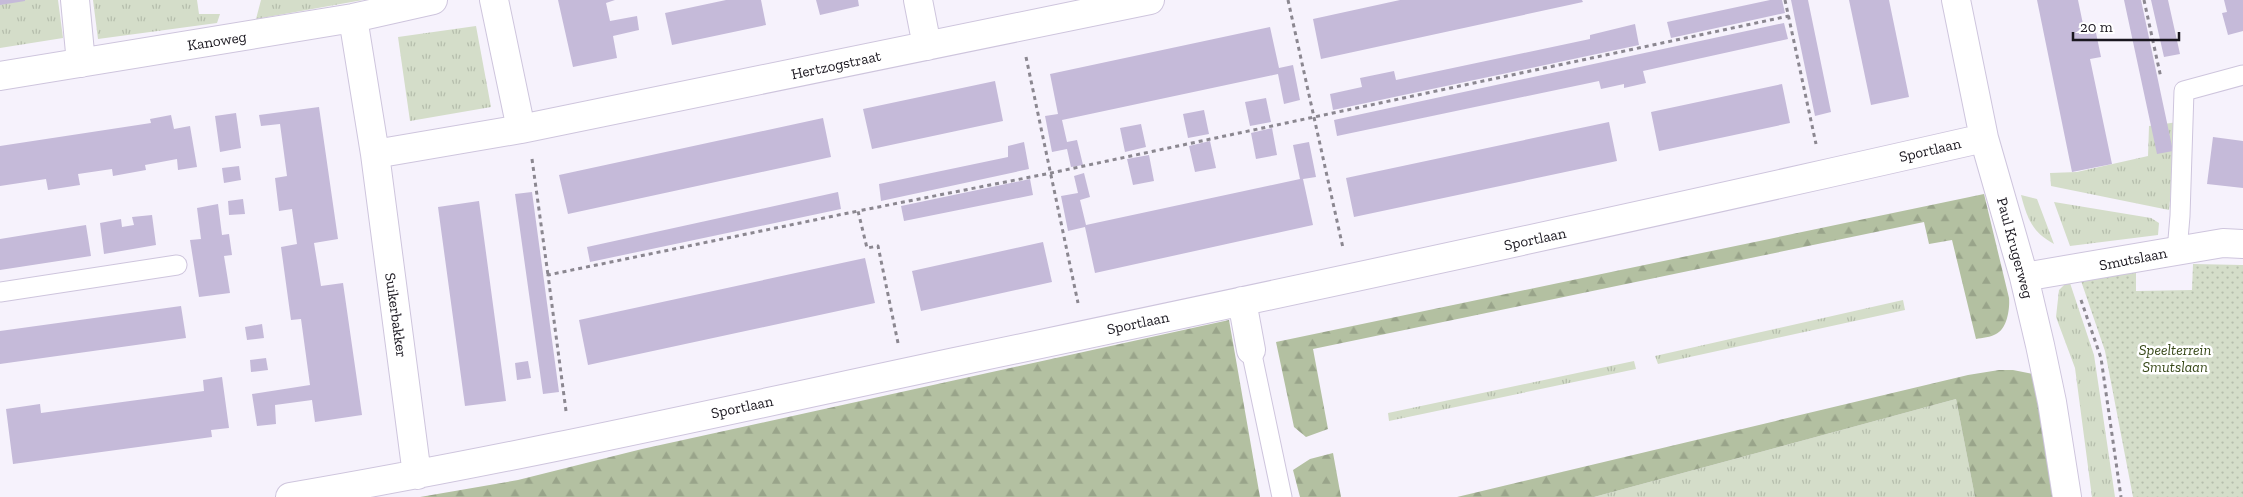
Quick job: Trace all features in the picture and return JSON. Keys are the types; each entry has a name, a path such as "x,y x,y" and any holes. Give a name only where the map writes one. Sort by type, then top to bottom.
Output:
{"street":[{"path":"75,0 81,63"},
{"name":"Kanoweg","path":"0,76 353,18 434,0"},
{"path":"375,154 524,128 494,0"},
{"path":"918,0 928,46"},
{"name":"Hertzogstraat","path":"524,128 1150,0"},
{"name":"Paul Krugerweg","path":"1956,0 1984,138 2024,277 2052,402 2067,497"},
{"name":"Suikerbakker","path":"353,18 375,154 417,476"},
{"name":"Sportlaan","path":"290,497 417,476 1085,335 1625,220 1984,138"},
{"name":"Smutslaan","path":"2024,277 2223,243 2243,244"},
{"path":"1242,301 1251,350"}],"lane":[{"path":"2177,251 2184,90 2243,75"},
{"path":"0,292 177,265"},
{"path":"1251,350 1282,497"}],"path":[{"path":"1288,0 1349,278"},
{"path":"1785,0 1822,175"},
{"path":"2144,0 2164,89 2184,90"},
{"path":"548,275 1051,173 1789,16"},
{"path":"1020,27 1085,335"},
{"path":"524,128 548,275 570,444"},
{"path":"858,211 866,248 878,246 905,373"},
{"path":"2071,270 2101,358 2121,497"}],"green space":[{"path":"0,0 58,0 63,38 0,48"},
{"path":"93,0 197,0 199,14 220,14 217,23 98,39"},
{"path":"261,0 363,0 256,19"},
{"path":"476,26 491,107 410,121 398,37"},
{"path":"2178,122 2169,210 2051,186 2050,173 2077,172 2148,156 2149,126"},
{"path":"1984,194 2009,298 2008,313 2003,328 1992,336 1976,339 1952,240 1929,244 1924,222 1313,349 1328,429 1306,437 1294,427 1276,342"},
{"path":"2021,195 2037,199 2054,244 2040,235 2031,224"},
{"path":"2054,202 2151,218 2159,223 2158,235 2070,246"},
{"name":"Speelterrein Smutslaan","path":"2193,264 2243,265 2243,497 2133,497 2105,351 2079,275 2136,267 2136,291 2192,290"},
{"path":"2069,280 2094,355 2115,497 2092,497 2075,368 2056,317 2059,290"},
{"path":"1903,300 1905,310 1658,364 1655,356"},
{"path":"1229,320 1260,497 420,497 518,480 642,449"},
{"path":"1634,361 1636,369 1389,421 1388,413"},
{"path":"1999,370 2013,370 2033,374 2055,497 1975,497 1956,399 1594,497 1457,497 1968,375"},
{"path":"1956,399 1975,497 1594,497"},
{"path":"1333,453 1341,497 1300,497 1293,470 1310,459"}],"building":[{"path":"0,0 25,0 25,1 0,5"},
{"path":"558,0 615,0 606,3 610,21 637,16 639,30 613,36 617,58 573,67"},
{"path":"726,0 761,0 766,25 672,45 665,13"},
{"path":"816,0 858,0 859,6 820,15"},
{"path":"1400,0 1582,0 1583,2 1321,59 1313,19"},
{"path":"1770,0 1782,0 1785,13 1671,38 1667,22"},
{"path":"1791,0 1808,0 1831,112 1815,116"},
{"path":"1849,0 1889,0 1909,97 1871,105"},
{"path":"2037,0 2078,0 2084,29 2095,28 2101,57 2090,59 2112,164 2072,172"},
{"path":"2124,0 2141,0 2173,151 2157,154"},
{"path":"2151,0 2168,0 2180,54 2164,57"},
{"path":"2224,0 2243,0 2243,31 2228,35 2222,13 2227,12"},
{"path":"1784,23 1788,39 1643,71 1646,83 1624,88 1624,84 1601,89 1599,81 1337,136 1334,120"},
{"path":"1635,24 1639,45 1333,110 1330,94 1362,87 1360,78 1394,71 1396,80 1590,39 1590,35"},
{"path":"1270,27 1279,68 1293,65 1300,100 1284,104 1278,74 1062,120 1067,142 1077,140 1083,165 1071,167 1067,149 1052,152 1045,116 1058,114 1050,74"},
{"path":"995,81 1003,121 872,149 863,109"},
{"path":"1782,84 1790,123 1659,151 1651,112"},
{"path":"1266,98 1271,122 1250,126 1245,102"},
{"path":"319,107 338,239 314,243 321,286 343,283 362,415 315,422 312,400 275,405 276,424 257,426 252,394 310,385 301,319 291,320 281,247 297,244 292,209 279,211 275,178 287,176 280,124 261,126 259,115"},
{"path":"1204,110 1209,134 1188,138 1183,114"},
{"path":"236,113 241,148 220,152 215,116"},
{"path":"171,115 174,129 190,126 197,167 178,170 177,159 145,165 146,170 113,176 112,169 78,174 80,185 48,190 46,179 0,186 0,146 151,123 150,119"},
{"path":"823,118 831,157 568,214 559,175"},
{"path":"1609,122 1617,161 1354,217 1346,178"},
{"path":"1141,124 1146,147 1125,152 1120,128"},
{"path":"1272,128 1277,155 1256,159 1251,133"},
{"path":"2213,137 2243,141 2243,188 2207,184"},
{"path":"1210,141 1216,168 1195,172 1189,146"},
{"path":"1024,142 1029,169 881,201 879,184 1008,157 1008,146"},
{"path":"1309,142 1316,177 1303,179 1313,225 1095,273 1085,227 1068,231 1061,196 1078,193 1074,176 1084,173 1090,197 1080,200 1086,225 1300,179 1293,145"},
{"path":"1149,155 1154,181 1133,185 1127,159"},
{"path":"239,166 241,180 224,183 222,168"},
{"path":"1030,179 1033,195 904,221 901,206"},
{"path":"532,192 559,392 543,394 515,194"},
{"path":"838,192 841,209 590,262 587,247"},
{"path":"243,199 245,214 229,215 228,201"},
{"path":"479,201 506,401 465,406 438,207"},
{"path":"218,204 222,235 229,234 232,255 224,256 230,293 199,297 190,240 201,239 197,208"},
{"path":"152,215 156,245 104,254 100,223 121,219 122,227 134,225 132,217"},
{"path":"86,225 91,256 0,270 0,239"},
{"path":"1043,242 1052,282 921,311 912,271"},
{"path":"865,258 875,303 588,365 579,320"},
{"path":"181,306 186,338 0,364 0,331"},
{"path":"262,324 264,338 247,340 245,327"},
{"path":"266,358 268,370 251,372 250,360"},
{"path":"528,361 531,378 517,380 515,363"},
{"path":"222,377 229,428 211,430 212,437 13,464 6,409 40,404 41,413 204,391 203,380"}]}
